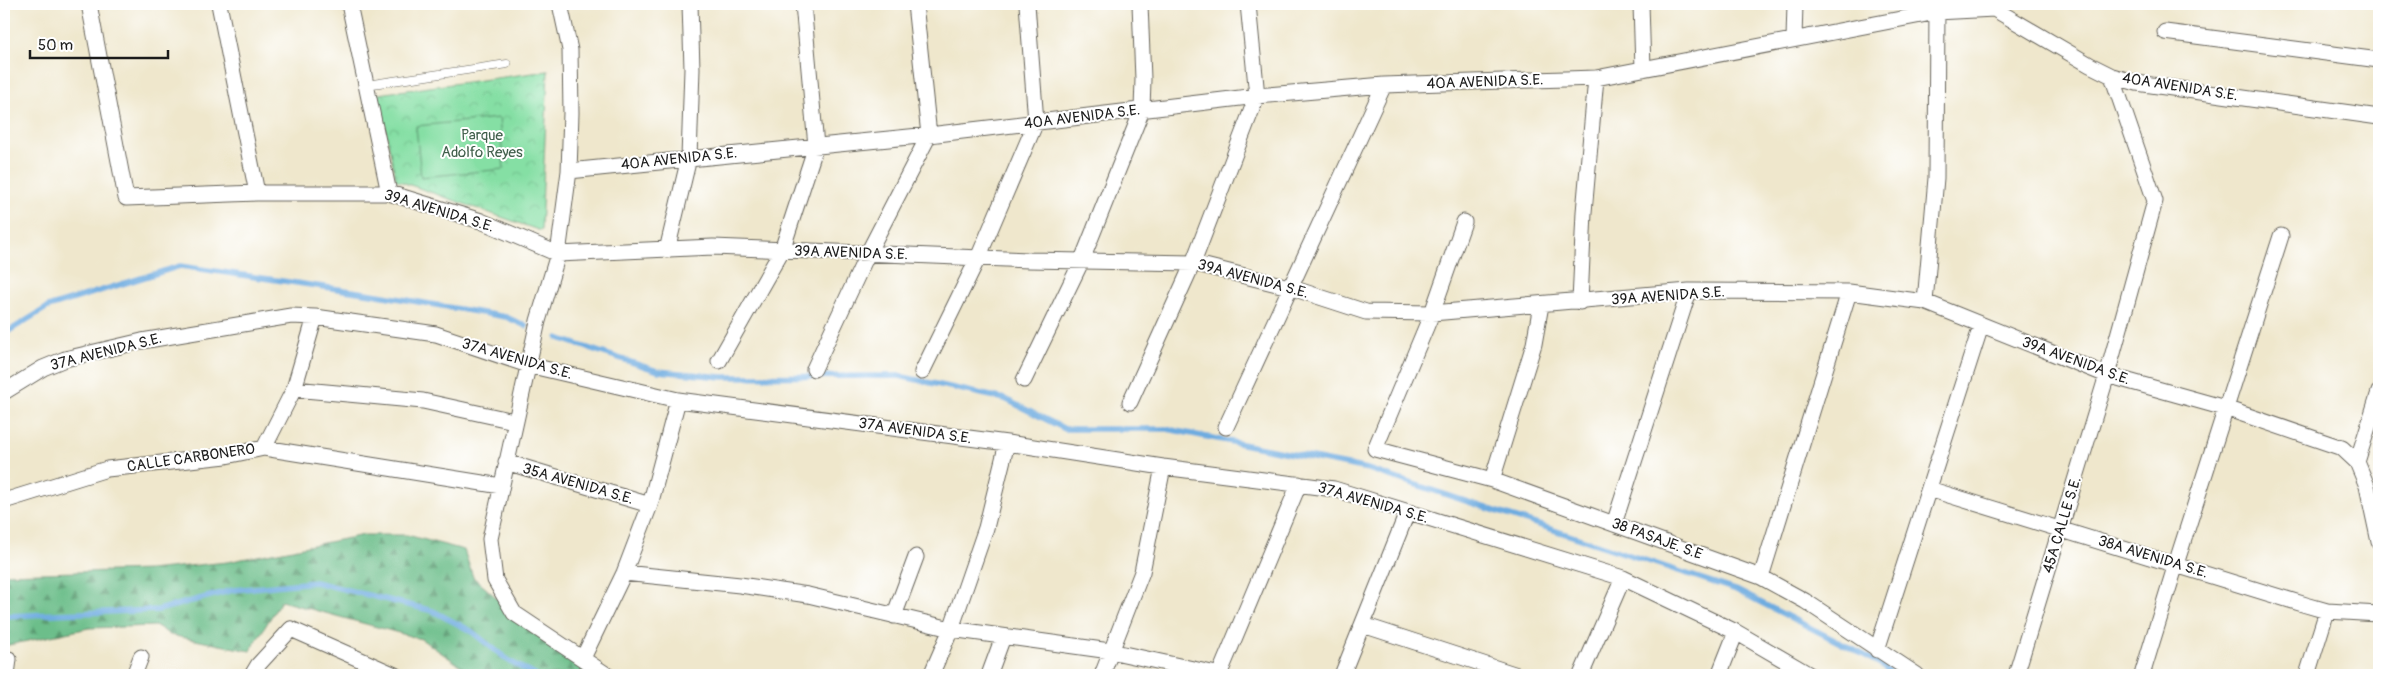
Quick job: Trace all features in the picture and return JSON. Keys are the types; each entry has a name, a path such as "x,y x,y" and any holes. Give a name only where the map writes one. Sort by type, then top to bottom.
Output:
{"street":[{"name":"39A AVENIDA S.E.","path":"89,4 126,198 257,193 389,192 480,221 558,254 713,247 978,258 1193,263 1289,287 1366,312 1432,313 1580,302 1689,291 1849,292 1926,302 2107,375 2225,408 2342,448 2357,462"},
{"path":"219,4 257,193"},
{"path":"349,4 389,192"},
{"path":"560,4 570,50 571,113 569,170 558,254 538,321 514,421 490,539 495,580 514,613 607,675"},
{"path":"667,250 689,158 692,69 690,4"},
{"path":"719,361 782,250 816,146 802,4"},
{"path":"814,369 868,253 928,135 915,4"},
{"path":"922,372 978,258 1036,122 1027,4"},
{"path":"1024,380 1082,260 1142,110 1143,79 1140,4"},
{"path":"1130,402 1193,263 1257,96 1248,4"},
{"path":"1641,4 1643,69"},
{"path":"1794,38 1795,4"},
{"path":"1926,302 1936,178 1937,8"},
{"name":"40A AVENIDA S.E.","path":"569,170 928,135 1257,96 1384,85 1596,78 1937,8 1994,10 2112,76 2137,82 2379,117"},
{"path":"2165,32 2379,60"},
{"name":"45A CALLE S.E.","path":"2016,675 2107,375 2155,201 2112,76"},
{"path":"1580,302 1584,212 1596,78"},
{"path":"1226,427 1289,287 1384,85"},
{"path":"1432,313 1464,222"},
{"path":"2142,675 2281,236"},
{"path":"1614,524 1689,291"},
{"path":"1761,577 1849,292"},
{"path":"1492,480 1534,344 1541,305"},
{"name":"38 PASAJE. S.E","path":"1432,313 1376,448 1492,480 1761,577 1805,601 1877,650 1918,675"},
{"name":"37A AVENIDA S.E.","path":"4,392 43,368 74,357 142,341 291,316 314,317 436,334 528,365 678,400 1007,443 1163,467 1334,489 1623,578 1736,632 1810,675"},
{"path":"264,448 294,389 314,317"},
{"path":"1877,650 1982,326"},
{"path":"294,389 423,401 514,421"},
{"path":"2379,392 2357,462 2367,486 2379,542"},
{"path":"583,658 624,573 650,505 678,400"},
{"path":"931,675 951,628 986,528 1007,443"},
{"name":"CALLE CARBONERO","path":"4,501 107,469 226,456 264,448 501,486"},
{"name":"35A AVENIDA S.E.","path":"506,462 650,505"},
{"path":"1102,675 1142,572 1163,467"},
{"path":"624,573 740,585 808,595 951,628 1110,651 1220,675 1299,484"},
{"name":"38A AVENIDA S.E.","path":"1928,489 2327,611 2379,614"},
{"path":"1342,675 1407,513"},
{"path":"894,616 916,557"},
{"path":"1581,675 1623,578"},
{"path":"2307,675 2327,611"},
{"path":"1362,625 1517,675"},
{"path":"252,675 258,665 291,629 395,675"},
{"path":"1719,675 1736,632"},
{"path":"989,675 1003,637"},
{"path":"134,675 141,658"},
{"path":"7,675 9,659"}],"lane":[{"path":"366,85 507,64"}],"green space":[{"name":"Parque Adolfo Reyes","path":"548,71 541,231 396,180 378,94"},
{"path":"499,118 504,169 421,177 416,126"},
{"path":"364,535 407,535 464,550 473,577 514,613 607,675 474,675 421,639 281,601 250,651 170,635 157,626 89,628 4,646 4,574 149,570 227,562"}],"waterway":[{"path":"4,334 48,307 180,266 372,294 506,317 526,326"},
{"path":"558,338 658,371 722,377 899,376 1005,399 1065,429 1167,429 1368,469 1736,590 1866,656 1896,675"},
{"path":"4,616 158,610 233,590 315,582 433,611 471,631 509,661 535,675"}]}
